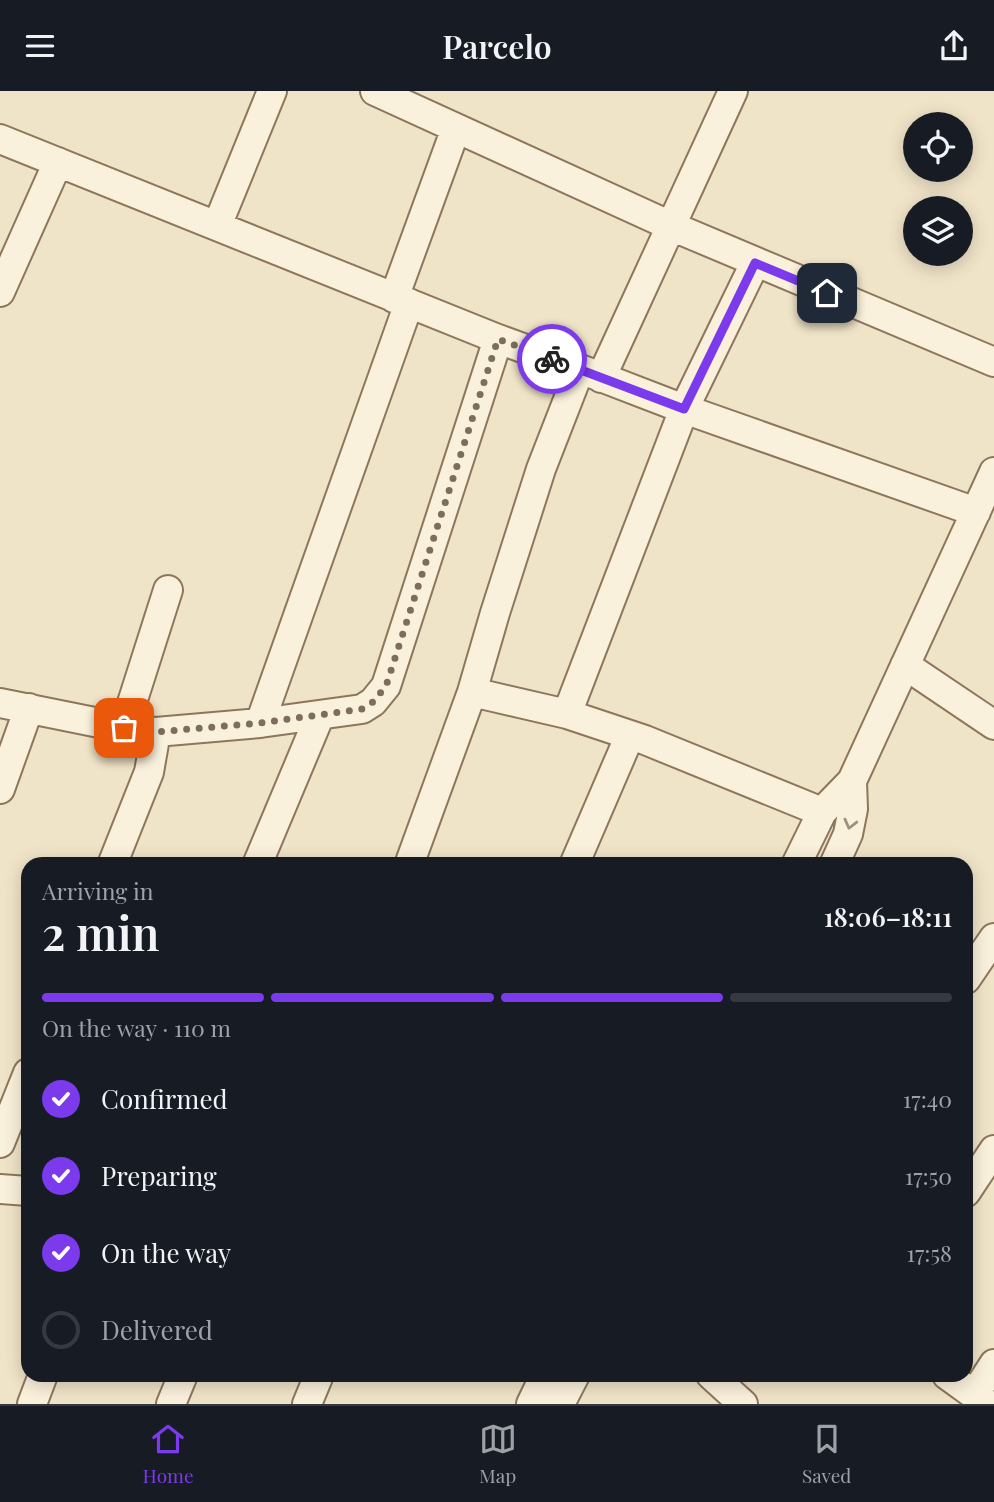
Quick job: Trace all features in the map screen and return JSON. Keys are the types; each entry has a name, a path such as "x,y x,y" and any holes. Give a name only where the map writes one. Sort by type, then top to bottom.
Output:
{"street":[{"path":"217,226 272,91"},
{"path":"412,857 471,692 541,468 671,226 733,91"},
{"path":"383,93 755,263 994,362"},
{"path":"260,723 402,300 456,128"},
{"path":"0,139 498,339 684,409 976,512"},
{"path":"0,292 58,162"},
{"path":"566,714 684,409 755,263"},
{"path":"0,703 156,732 320,715 362,709 373,702 386,686 498,339"},
{"path":"800,857 822,812 852,781 994,472"},
{"path":"124,728 168,590"},
{"path":"905,665 994,725"},
{"path":"471,692 566,714 630,735 822,812"},
{"path":"0,789 29,708"},
{"path":"260,857 320,715"},
{"path":"115,857 149,772 156,732"},
{"path":"577,857 630,735"},
{"path":"838,857 851,821 852,781"},
{"path":"973,969 994,938"},
{"path":"0,1143 21,1090"},
{"path":"973,1182 994,1150"},
{"path":"0,1189 21,1190"},
{"path":"957,1382 981,1399 994,1364"},
{"path":"32,1404 40,1382"},
{"path":"171,1404 180,1382"},
{"path":"307,1404 316,1382"},
{"path":"544,1396 565,1382"},
{"path":"719,1382 743,1404"}],"way so far":[{"path":"124,728 156,732 260,723 362,709 373,702 386,686 498,339 552,359"}],"route":[{"path":"552,359 684,409 755,263 827,293"}]}
